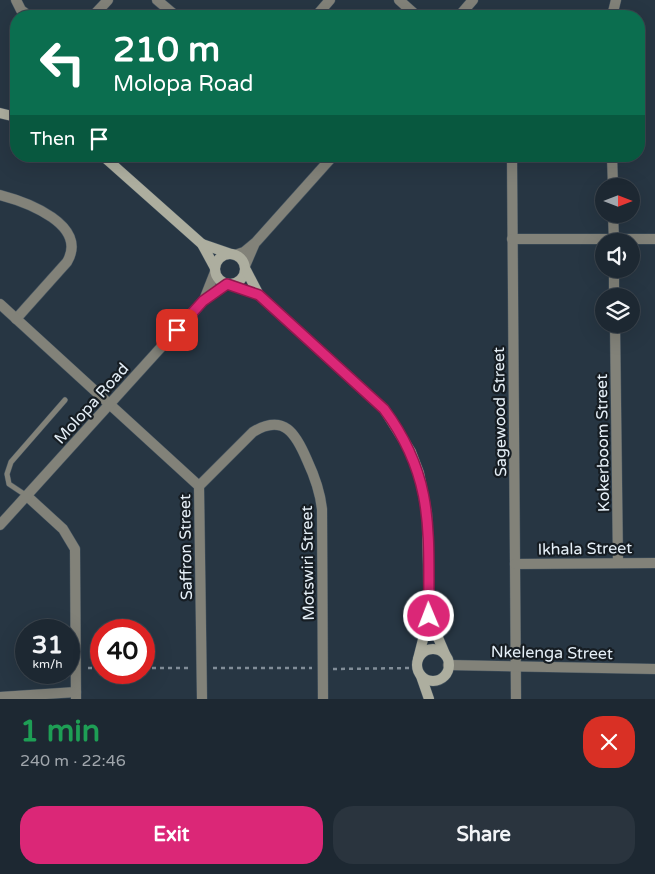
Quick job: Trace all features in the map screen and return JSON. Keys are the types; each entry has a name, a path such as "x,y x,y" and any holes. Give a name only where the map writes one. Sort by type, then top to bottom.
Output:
{"street":[{"path":"99,10 108,0"},
{"path":"157,0 169,10"},
{"path":"321,10 330,0"},
{"path":"399,0 410,10"},
{"path":"464,10 473,0"},
{"path":"110,162 202,244 221,281 259,295"},
{"path":"216,270 219,259 244,252 256,242 327,162"},
{"name":"Sagewood Street","path":"512,162 516,699"},
{"path":"612,162 613,178"},
{"path":"0,195 41,210 65,229 72,245 72,254 67,262 16,319"},
{"path":"512,239 595,240"},
{"path":"640,239 655,239"},
{"path":"230,284 240,281 256,242"},
{"path":"202,244 242,259 259,295 384,409 408,445 419,473 427,514 429,616 418,668 430,699"},
{"name":"Molopa Road","path":"203,301 216,270"},
{"name":"Molopa Road","path":"0,525 28,497 203,301 230,284"},
{"name":"Saffron Street","path":"0,304 199,486 202,699"},
{"name":"Kokerboom Street","path":"615,333 618,562"},
{"name":"Motswiri Street","path":"199,486 253,432 264,425 274,424 284,427 293,433 299,442 320,495 323,699"},
{"path":"28,497 63,529 75,549 76,619"},
{"name":"Ikhala Street","path":"515,564 655,562"},
{"path":"429,616 447,661 447,672 430,699"},
{"path":"418,668 423,652 431,649 440,651 447,661"},
{"name":"Nkelenga Street","path":"447,661 516,668 655,669"},
{"path":"418,668 433,681 442,679"},
{"path":"0,696 76,696"}],"lane":[{"path":"28,497 9,484 7,474 11,462 65,400"}],"path":[{"path":"155,668 418,668"}],"route":[{"path":"177,330 203,301 227,284 232,284 259,295 384,409 400,431 411,452 424,494 427,514 429,616"}]}
